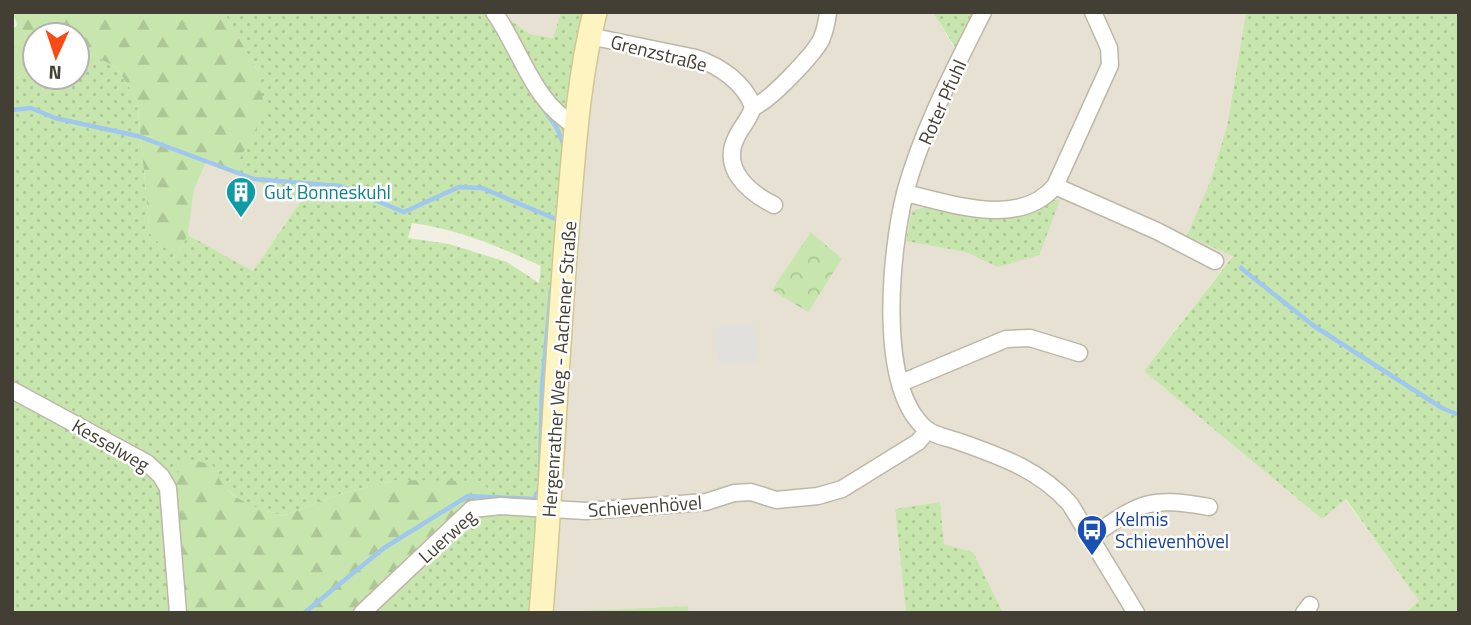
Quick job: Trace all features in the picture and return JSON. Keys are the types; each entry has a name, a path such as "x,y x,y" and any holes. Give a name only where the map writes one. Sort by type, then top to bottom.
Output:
{"street":[{"path":"494,12 507,31 531,80 558,117 576,126"},
{"name":"Hergenrather Weg - Aachener Straße","path":"541,613 550,511 554,386 576,126 595,12"},
{"path":"774,205 754,195 742,184 733,167 735,139 753,107 765,101 817,47 825,30 828,12"},
{"name":"Roter Pfuhl","path":"901,383 892,344 891,321 897,246 905,193 931,123 983,12"},
{"path":"905,193 988,211 1035,202 1047,196 1055,186 1110,65 1109,48 1093,12"},
{"name":"Grenzstraße","path":"589,36 710,63 735,81 753,107"},
{"path":"1055,186 1157,231 1215,261"},
{"path":"1079,353 1030,338 1006,339 901,383 915,417 928,430 1014,461 1037,474 1070,504 1136,613"},
{"name":"Kesselweg","path":"12,390 147,463 161,475 168,488 178,613"},
{"name":"Schievenhövel","path":"550,511 706,502 734,493 751,492 776,500 818,496 842,489 918,442 928,430"},
{"path":"1091,537 1147,502 1165,500 1209,507"},
{"name":"Luerweg","path":"362,613 472,509 501,506 550,511"}],"shaded area":[{"path":"499,12 561,12 553,38 530,34"},
{"path":"586,12 933,12 955,49 973,12 1246,12 1227,127 1210,182 1233,255 1144,371 1322,519 1345,499 1420,602 1405,613 1003,613 973,552 944,544 940,503 895,509 906,613 689,613 688,606 552,612 561,494"},
{"path":"207,159 301,201 253,271 188,235 194,189"},
{"path":"754,323 758,362 719,366 716,326"}],"green space":[{"path":"13,12 224,12 258,72 265,113 233,171 207,160 194,189 188,235 179,252 164,248 150,234 137,100 117,68 91,54 91,21 21,21 21,75 12,82 12,30 17,25"},
{"path":"224,12 499,12 530,34 553,38 561,12 586,12 530,613 357,613 438,483 397,480 340,494 283,516 245,504 219,483 165,501 165,568 169,613 12,613 12,82 21,75 21,91 91,91 91,54 117,68 137,100 150,234 179,252 188,235 253,271 301,201 233,171 258,72","holes":["412,223 446,230 510,252 541,266 539,283 507,262 449,244 408,238"]},
{"path":"933,12 973,12 956,49"},
{"path":"1246,12 1459,12 1459,613 1405,613 1419,601 1346,499 1322,519 1144,371 1233,256 1187,236 1210,182 1227,127"},
{"path":"1052,200 1060,200 1039,255 998,267 966,252 906,241 912,211 922,208 940,208 992,218 1029,211"},
{"path":"811,232 842,259 808,312 772,290"},
{"path":"189,459 213,465 224,486 240,500 283,516 340,494 397,480 481,481 490,491 465,509 357,613 169,613 164,552 165,510 177,473"},
{"path":"940,502 944,544 973,552 1003,613 906,613 895,509"},
{"path":"688,606 689,613 552,613 552,612"}],"waterway":[{"path":"12,110 31,108 55,118 138,136 254,179 340,186 404,212 459,187 482,188 558,220 558,223"},
{"path":"543,108 557,128 564,146"},
{"path":"1241,268 1314,326 1442,408 1459,415"},
{"path":"540,476 542,387 551,290"},
{"path":"304,613 384,548 468,496 534,499 539,490"}],"place":[{"name":"Gut Bonneskuhl","path":"241,219"},
{"name":"Kelmis Schievenhövel","path":"1092,557"}]}
